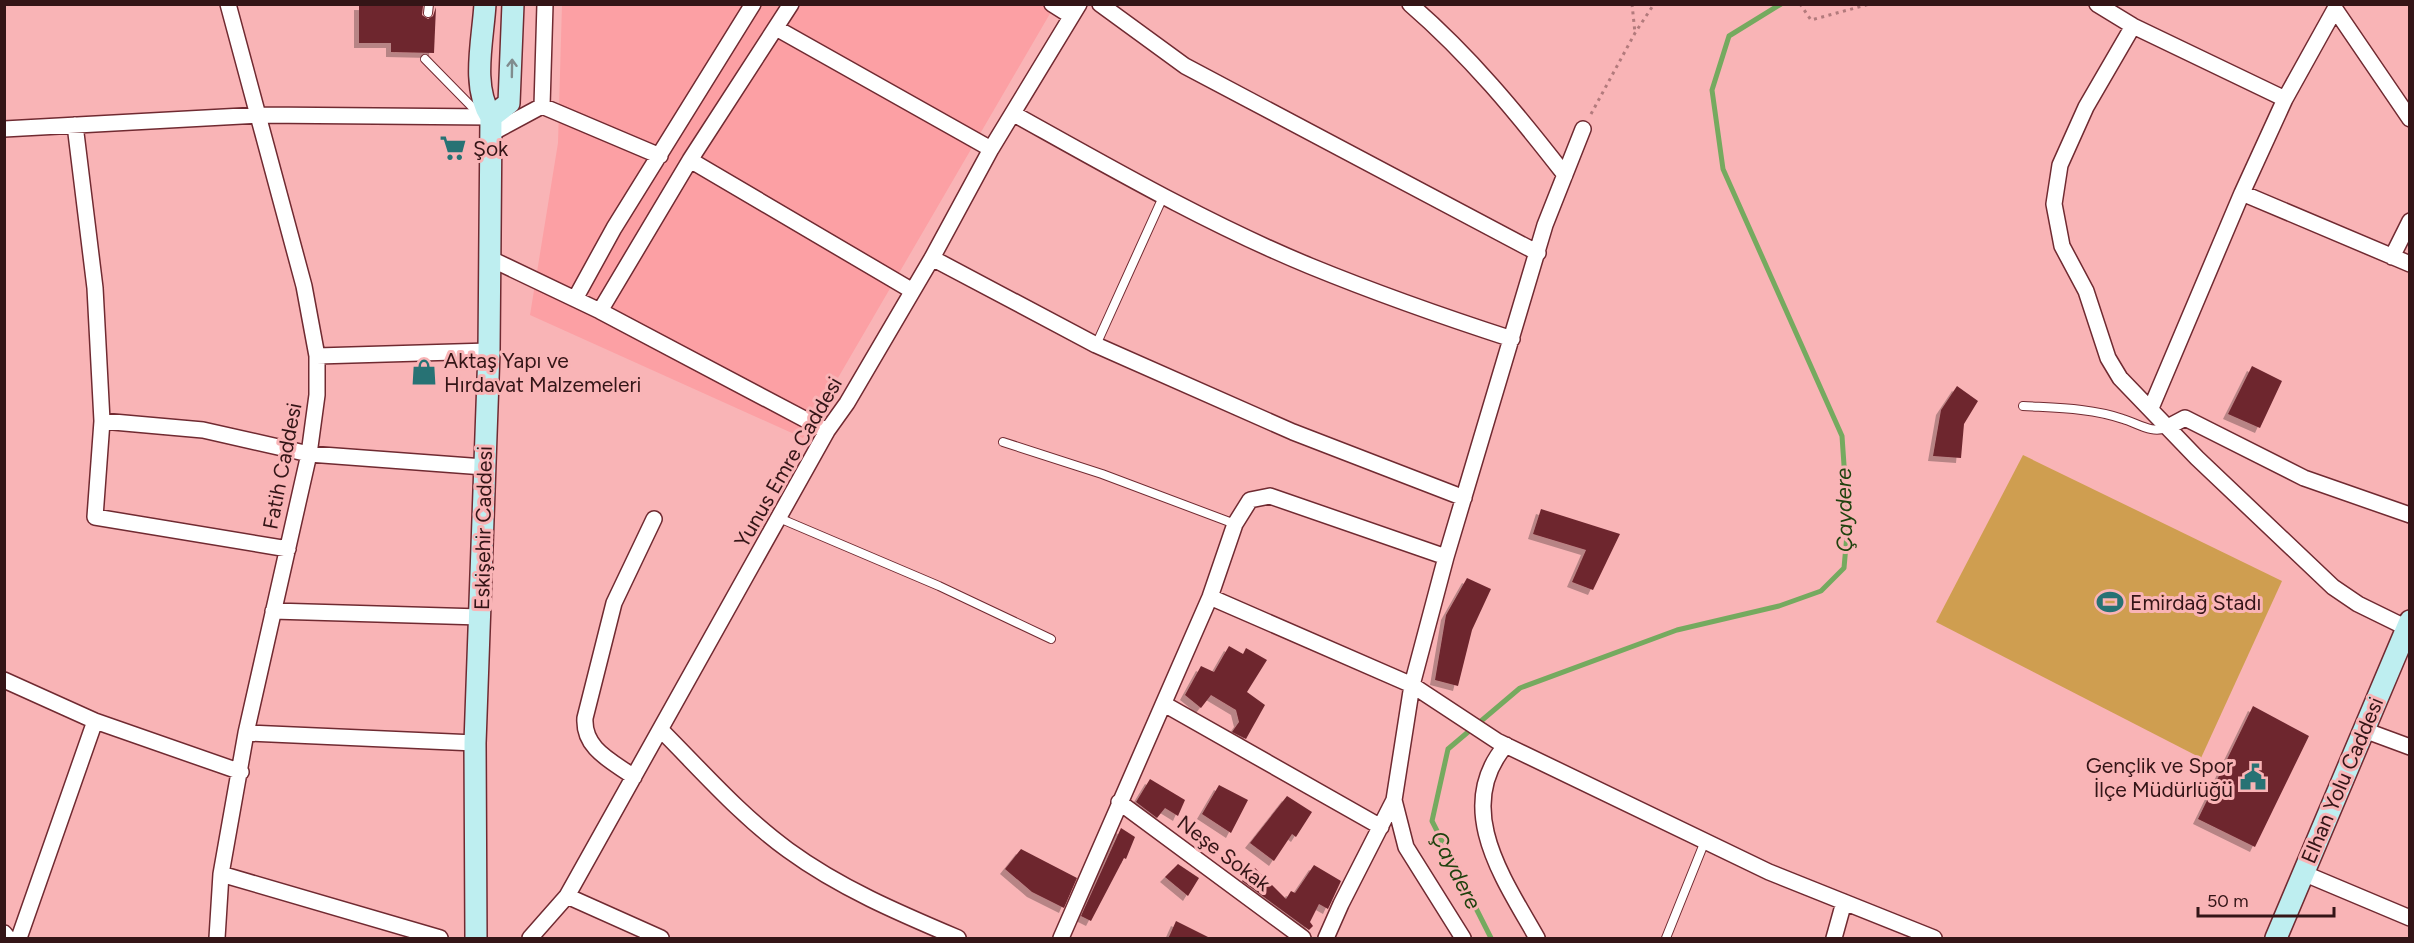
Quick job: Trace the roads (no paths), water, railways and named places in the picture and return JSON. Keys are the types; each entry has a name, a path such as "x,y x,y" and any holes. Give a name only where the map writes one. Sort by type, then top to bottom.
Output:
{"main road":[{"name":"Eskişehir Caddesi","path":"476,939 475,743 489,351 491,126 479,86 485,4"},
{"path":"491,126 509,103 513,4"},
{"name":"Elhan Yolu Caddesi","path":"2276,939 2408,624"}],"street":[{"name":"Fatih Caddesi","path":"217,939 221,874 241,772 246,733 309,454 317,395 316,356 304,286 228,4"},
{"path":"542,106 545,4"},
{"path":"600,311 690,160 791,4"},
{"path":"1052,4 1075,10"},
{"path":"1100,4 1185,66 1538,253"},
{"path":"1410,4 1453,41 1507,100 1564,175"},
{"path":"2097,4 2133,26 2285,99"},
{"path":"575,299 614,228 660,156 746,7"},
{"path":"2151,408 2242,193 2285,99 2336,9 2409,119"},
{"name":"Yunus Emre Caddesi","path":"530,939 567,896 827,431 847,403 911,290 932,258 992,149 1075,10"},
{"path":"2133,26 2086,107 2060,165 2054,204 2060,240 2086,291 2108,358 2120,378 2197,458 2333,587 2358,604 2408,624"},
{"path":"776,28 992,149"},
{"path":"4,129 260,116 491,126 542,106 660,156"},
{"path":"1014,114 1163,197 1309,266 1512,339"},
{"path":"75,125 95,288 102,421 95,517 288,549"},
{"path":"1326,939 1341,904 1394,800 1412,685 1446,557 1545,225 1582,129"},
{"path":"690,160 911,290"},
{"path":"2242,193 2409,264"},
{"path":"2392,257 2409,221"},
{"path":"489,258 600,311 827,431"},
{"path":"932,258 1096,345 1293,432 1464,498"},
{"path":"316,356 489,351"},
{"path":"2168,427 2185,418 2304,478 2409,515"},
{"path":"102,421 203,430 309,454 484,467"},
{"path":"1061,939 1210,597 1234,524 1250,500 1270,496 1446,557"},
{"path":"634,777 590,743 584,727 614,603 654,519"},
{"path":"1210,597 1412,685 1453,714 1501,743 1770,872 1934,939"},
{"path":"273,610 481,617"},
{"path":"4,680 95,721 241,772"},
{"path":"1164,704 1381,827"},
{"path":"19,939 95,721"},
{"path":"661,730 735,805 787,849 854,893 958,939"},
{"path":"2364,730 2409,747"},
{"path":"246,733 475,743"},
{"path":"1501,743 1488,773 1484,791 1484,824 1492,856 1537,939"},
{"path":"1394,800 1406,847 1464,939"},
{"name":"Neşe Sokak","path":"1119,802 1303,939"},
{"path":"2303,873 2409,918"},
{"path":"221,874 440,939"},
{"path":"567,896 661,939"},
{"path":"1834,939 1844,902"},
{"path":"4,933 8,939"}],"lane":[{"path":"424,59 491,126"},
{"path":"1096,345 1163,197"},
{"path":"2023,406 2074,409 2121,418 2156,431 2168,427"},
{"path":"1003,442 1102,474 1234,524"},
{"path":"779,518 939,586 1051,639"},
{"path":"1666,939 1705,840"}],"waterway":[{"name":"Çaydere","path":"1491,938 1432,821 1448,749 1520,688 1677,630 1779,606 1821,591 1844,568 1848,523 1842,436 1723,169 1712,90 1729,36 1781,4"}],"place":[{"name":"Şok","path":"453,148"},
{"name":"Aktaş Yapı ve Hırdavat Malzemeleri","path":"424,372"},
{"name":"Emirdağ Stadı","path":"2110,602"},
{"name":"Gençlik ve Spor İlçe Müdürlüğü","path":"2253,777"}]}
